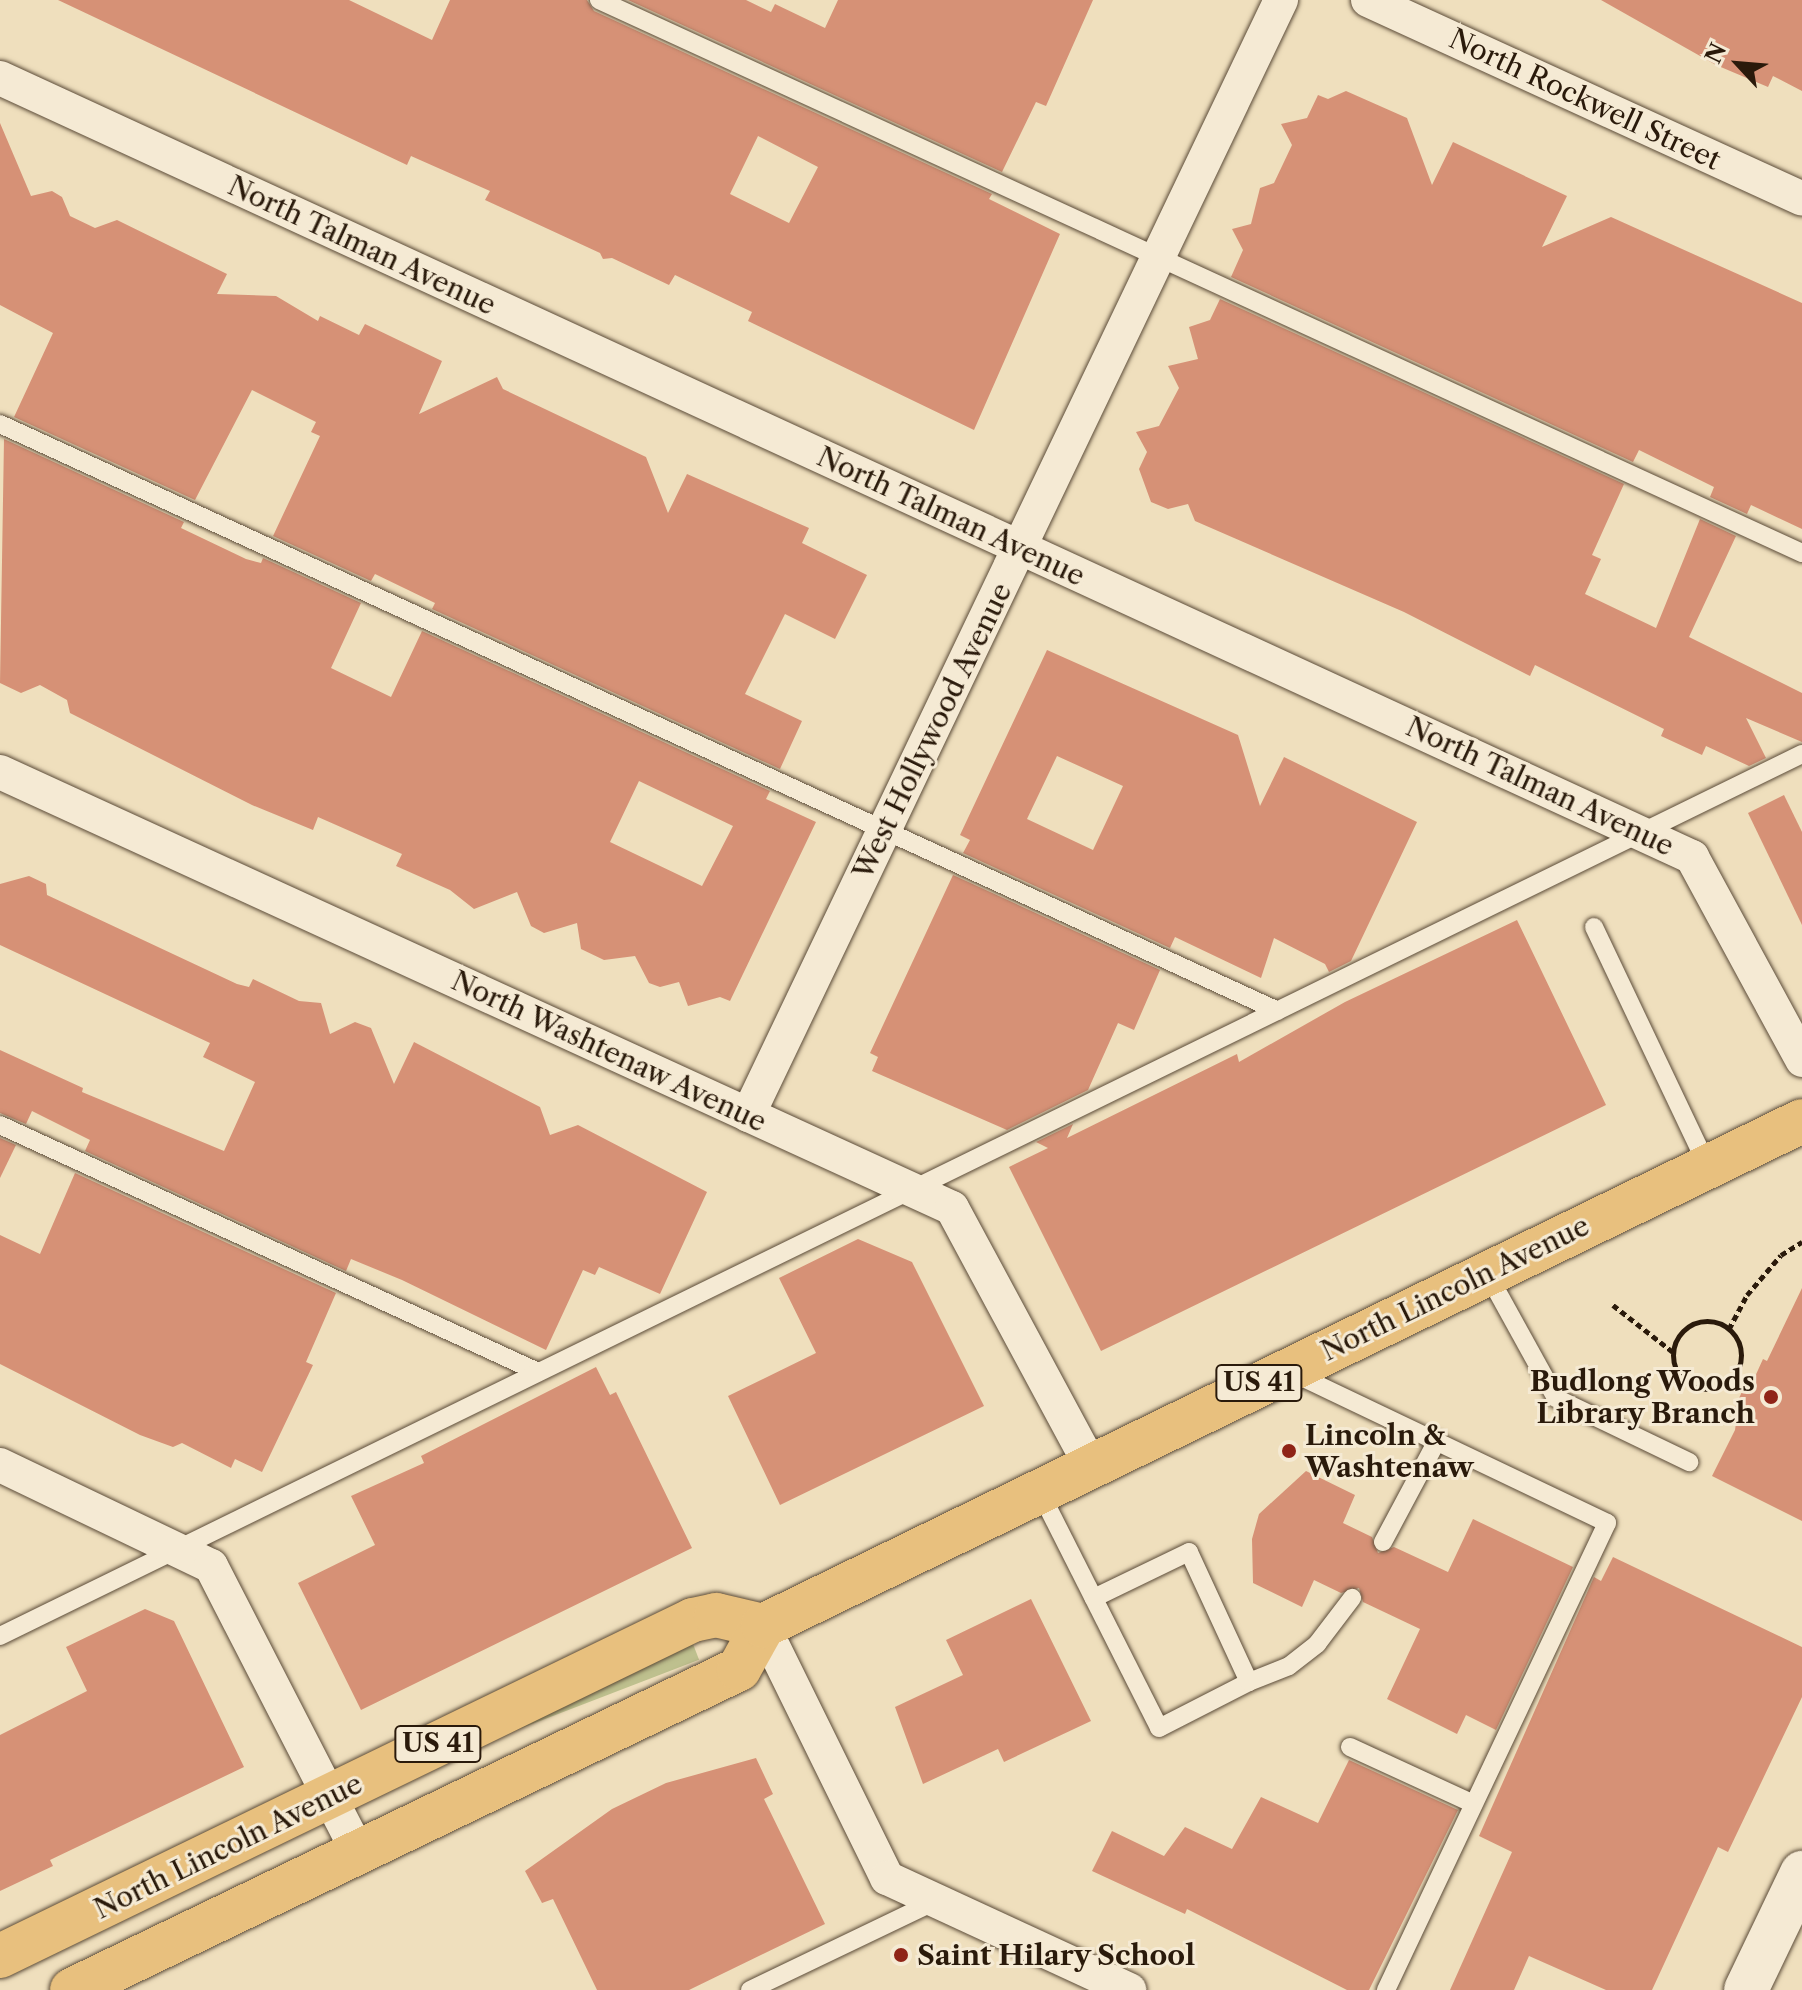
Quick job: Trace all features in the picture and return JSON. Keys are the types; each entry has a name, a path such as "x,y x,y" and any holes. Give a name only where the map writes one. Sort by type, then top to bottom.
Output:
{"main road":[{"name":"North Lincoln Avenue","path":"0,1956 693,1620 716,1615 763,1626 1802,1121"},
{"name":"US 41","path":"72,1990 739,1669 763,1626"}],"street":[{"name":"West Hollywood Avenue","path":"748,1115 1281,0"},
{"name":"North Rockwell Street","path":"1368,0 1802,199"},
{"name":"North Talman Avenue","path":"0,78 1019,548 1645,832 1692,857 1802,1060"},
{"name":"North Washtenaw Avenue","path":"0,772 952,1208 1091,1466"},
{"path":"0,1465 181,1547 211,1566 358,1852"},
{"path":"763,1626 887,1878 1129,1990"},
{"path":"1746,1990 1802,1873"}],"lane":[{"path":"599,0 1802,553"},
{"path":"0,424 1278,1011"},
{"path":"0,1636 1802,754"},
{"path":"1594,927 1708,1167"},
{"path":"0,1125 538,1372"},
{"path":"1487,1273 1556,1398 1689,1462"},
{"path":"1286,1370 1607,1523 1386,1990"},
{"path":"1383,1542 1437,1441"},
{"path":"1040,1492 1159,1728 1249,1682 1289,1666 1317,1644 1352,1598"},
{"path":"1094,1598 1189,1552 1249,1682"},
{"path":"1350,1747 1474,1804"},
{"path":"750,1990 936,1901"}],"path":[{"path":"1729,1329 1764,1275 1781,1255 1802,1242"},
{"path":"1613,1305 1673,1352 1686,1381 1717,1388 1740,1365 1739,1343 1729,1329 1714,1321 1692,1324 1673,1352"}],"green space":[{"path":"693,1644 699,1660 417,1768 411,1752"}],"building":[{"path":"58,0 349,0 432,40 450,0 587,0 594,11 992,194 989,199 1060,234 974,430 748,321 752,312 675,275 669,285 612,258 603,259 600,253 485,200 490,191 411,156 407,165","holes":["758,136 818,167 789,223 730,194"]},
{"path":"628,0 746,0 771,12 775,4 825,28 838,0 1093,0 1046,106 1036,102 1002,172"},
{"path":"1601,0 1802,0 1802,91 1773,76 1768,87 1716,65"},
{"path":"1346,91 1407,118 1432,185 1453,142 1567,196 1542,247 1611,217 1802,303 1802,529 1751,505 1747,514 1710,497 1714,487 1639,450 1633,462 1231,277 1243,250 1232,229 1251,224 1260,188 1274,183 1292,145 1281,124 1307,118 1318,95 1328,99"},
{"path":"0,123 31,196 52,191 62,197 70,216 95,228 117,220 227,274 217,294 276,296 318,321 320,316 359,335 365,324 442,361 419,414 497,377 503,389 646,457 668,513 687,474 809,528 802,543 867,575 835,639 785,614 745,694 802,721 780,769 432,609 435,603 375,574 371,581 273,536 320,436 311,432 316,422 252,390 195,500 14,417 53,333 0,305"},
{"path":"1220,299 1624,484 1592,555 1601,559 1585,594 1656,628 1700,519 1736,536 1689,637 1802,693 1802,742 1746,718 1766,758 1749,766 1706,746 1702,755 1661,736 1664,729 1535,665 1530,676 1404,612 1195,521 1188,504 1168,509 1151,502 1139,469 1147,452 1136,432 1159,426 1179,388 1168,366 1198,359 1189,327 1210,320"},
{"path":"4,439 184,522 181,528 246,559 261,563 263,558 361,603 331,668 391,697 422,631 770,791 766,799 816,822 730,1001 720,997 688,1006 679,982 660,987 649,983 635,956 604,960 581,949 577,923 544,933 531,926 517,892 474,909 450,890 396,866 402,854 318,817 313,830 252,805 70,713 67,700 40,685 21,693 0,683","holes":["639,781 733,826 702,886 610,842"]},
{"path":"1047,650 1238,735 1260,806 1284,757 1417,822 1351,961 1329,972 1325,964 1274,938 1261,978 1175,937 1170,948 963,853 970,840 960,835","holes":["1057,756 1123,786 1093,850 1027,819"]},
{"path":"1784,795 1802,832 1802,925 1748,813"},
{"path":"953,875 1160,970 1134,1030 1118,1023 1088,1090 1007,1130 872,1071 878,1057 870,1053"},
{"path":"29,876 46,884 47,895 237,984 249,987 253,979 299,1001 321,1003 330,1034 355,1022 371,1028 394,1084 414,1042 540,1107 550,1135 578,1125 707,1192 660,1294 599,1267 595,1275 583,1270 546,1350 402,1280 351,1259 346,1271 85,1151 90,1140 32,1111 26,1124 0,1113 0,1050 83,1088 82,1092 224,1151 255,1082 203,1057 210,1043 0,945 0,884"},
{"path":"1517,920 1606,1105 1101,1351 1009,1167 1048,1148 1036,1142 1073,1124 1067,1138 1237,1054 1239,1062 1345,1002"},
{"path":"0,1138 16,1145 0,1178"},
{"path":"75,1173 336,1293 306,1362 313,1365 262,1472 235,1459 231,1468 182,1443 173,1447 140,1435 0,1364 0,1235 40,1254"},
{"path":"858,1239 912,1262 984,1406 780,1505 728,1396 816,1353 779,1278"},
{"name":"Budlong Woods Library Branch","path":"1802,1288 1802,1521 1712,1476 1735,1430 1737,1416 1732,1413 1748,1379 1753,1381 1763,1359 1767,1361"},
{"path":"596,1367 610,1395 616,1392 692,1548 361,1710 298,1583 375,1545 351,1496 424,1463 421,1456"},
{"path":"1306,1471 1355,1495 1343,1523 1372,1537 1378,1553 1394,1547 1448,1572 1473,1519 1573,1567 1496,1730 1466,1715 1457,1734 1387,1699 1420,1629 1363,1602 1359,1588 1341,1593 1314,1580 1302,1607 1253,1583 1252,1539 1259,1514"},
{"path":"1613,1557 1802,1647 1802,1697 1728,1852 1718,1847 1652,1990 1606,1990 1529,1956 1514,1990 1450,1990 1512,1852 1479,1836 1594,1577 1601,1581"},
{"path":"1031,1599 1091,1721 1004,1762 998,1749 923,1784 895,1707 963,1675 946,1640"},
{"path":"145,1609 174,1621 244,1767 50,1860 53,1866 0,1891 0,1735 87,1691 66,1647"},
{"path":"756,1758 773,1794 764,1799 825,1924 689,1990 597,1990 553,1899 542,1903 525,1871 612,1809 666,1783"},
{"path":"1349,1760 1458,1810 1369,1990 1347,1990 1187,1909 1185,1914 1092,1871 1112,1831 1164,1856 1185,1827 1232,1849 1261,1797 1318,1823"}],"place":[{"name":"Budlong Woods Library Branch","path":"1771,1397"},
{"name":"Lincoln & Washtenaw","path":"1289,1451"},
{"name":"Saint Hilary School","path":"901,1955"}]}
